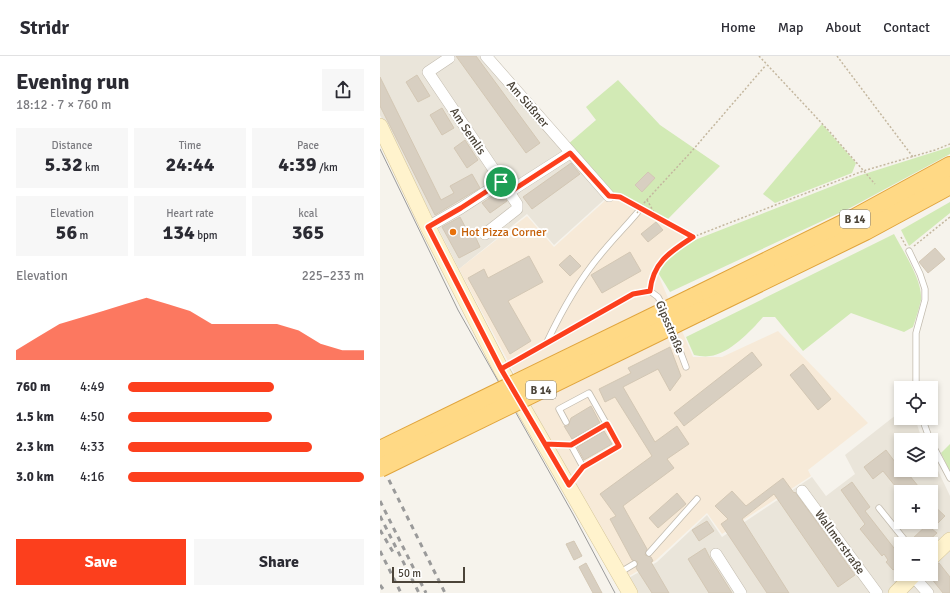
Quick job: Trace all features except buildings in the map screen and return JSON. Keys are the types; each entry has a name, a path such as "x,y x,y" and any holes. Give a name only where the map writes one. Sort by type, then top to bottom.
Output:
{"highway":[{"name":"B 14","path":"380,468 698,304 950,166"},
{"name":"B 14","path":"380,450 698,304 865,231 950,185"}],"main road":[{"path":"380,126 428,227 501,369 630,593"},
{"path":"938,551 950,540"},
{"path":"896,593 908,581"}],"street":[{"name":"Am Semlis","path":"448,56 449,58 428,72 501,182"},
{"name":"Am Süßner","path":"486,56 609,196"},
{"path":"510,192 570,153"},
{"path":"428,227 501,182 510,192 517,209 512,215 485,234"},
{"name":"Wallmerstraße","path":"802,491 877,593"},
{"path":"716,554 741,593"},
{"path":"919,581 928,593"}],"lane":[{"path":"547,342 558,318 570,298 606,248 623,231 637,213"},
{"path":"909,251 920,274 925,289 924,300 916,333 916,381"},
{"name":"Gipsstraße","path":"501,369 633,294 650,291 658,297 663,305 686,367"},
{"path":"566,422 559,409 589,393 619,446 583,467 569,485"},
{"path":"571,445 576,438 607,424"},
{"path":"545,444 571,445"},
{"path":"571,445 583,467"},
{"path":"938,455 950,478"},
{"path":"649,553 696,498"},
{"path":"879,508 902,537"},
{"path":"619,573 634,564"}],"path":[{"path":"759,56 829,131 875,184"},
{"path":"837,56 913,157"},
{"path":"637,213 644,203 691,152 766,65"},
{"path":"650,291 651,279 657,267 673,251 693,237 863,171 913,157 950,144"},
{"path":"609,196 620,197 693,237"},
{"path":"647,200 658,217"},
{"path":"909,251 950,217"}],"shaded area":[{"path":"380,56 445,56 448,61 455,56 484,56 607,197 554,245 527,214 459,269 380,115"},
{"path":"608,198 620,198 692,240 671,253 657,272 693,357 722,357 778,331 868,423 808,470 811,476 722,534 707,513 655,561 624,579 459,269 527,216 554,247"},
{"path":"894,416 894,425 917,425 920,433 894,433 894,477 938,477 938,471 950,496 950,593 632,593 625,580 657,562 707,515 722,537 812,477 826,496 855,474 845,455"}],"green space":[{"path":"618,80 660,125 720,166 666,221 620,195 609,194 567,145 596,120 586,107"},
{"path":"822,124 856,163 852,173 775,203 763,194"},
{"path":"950,147 950,154 850,208 670,292 657,271 672,254 695,240 858,176"},
{"path":"950,202 950,213 909,246 901,230"},
{"path":"894,234 912,266 921,292 921,300 913,327 904,332 851,313 803,351 775,317 763,317 746,335 725,351 708,356 694,355 686,337"},
{"path":"950,444 950,472 941,453"}],"tram line":[{"path":"380,149 458,310 573,514 615,593"}],"railway":[{"path":"380,462 445,593"},
{"path":"380,501 426,593"},
{"path":"380,516 419,593"},
{"path":"380,530 393,552"},
{"path":"380,551 401,593"},
{"path":"380,585 386,593"}],"place":[{"name":"Hot Pizza Corner","path":"453,232"}],"route":[{"path":"501,182 428,227 501,369 545,444 571,445 607,424 619,446 583,467 569,485 501,369 633,294 643,291 650,291 651,279 657,267 664,258 693,237 620,197 609,196 570,153 510,192 501,182"}]}
